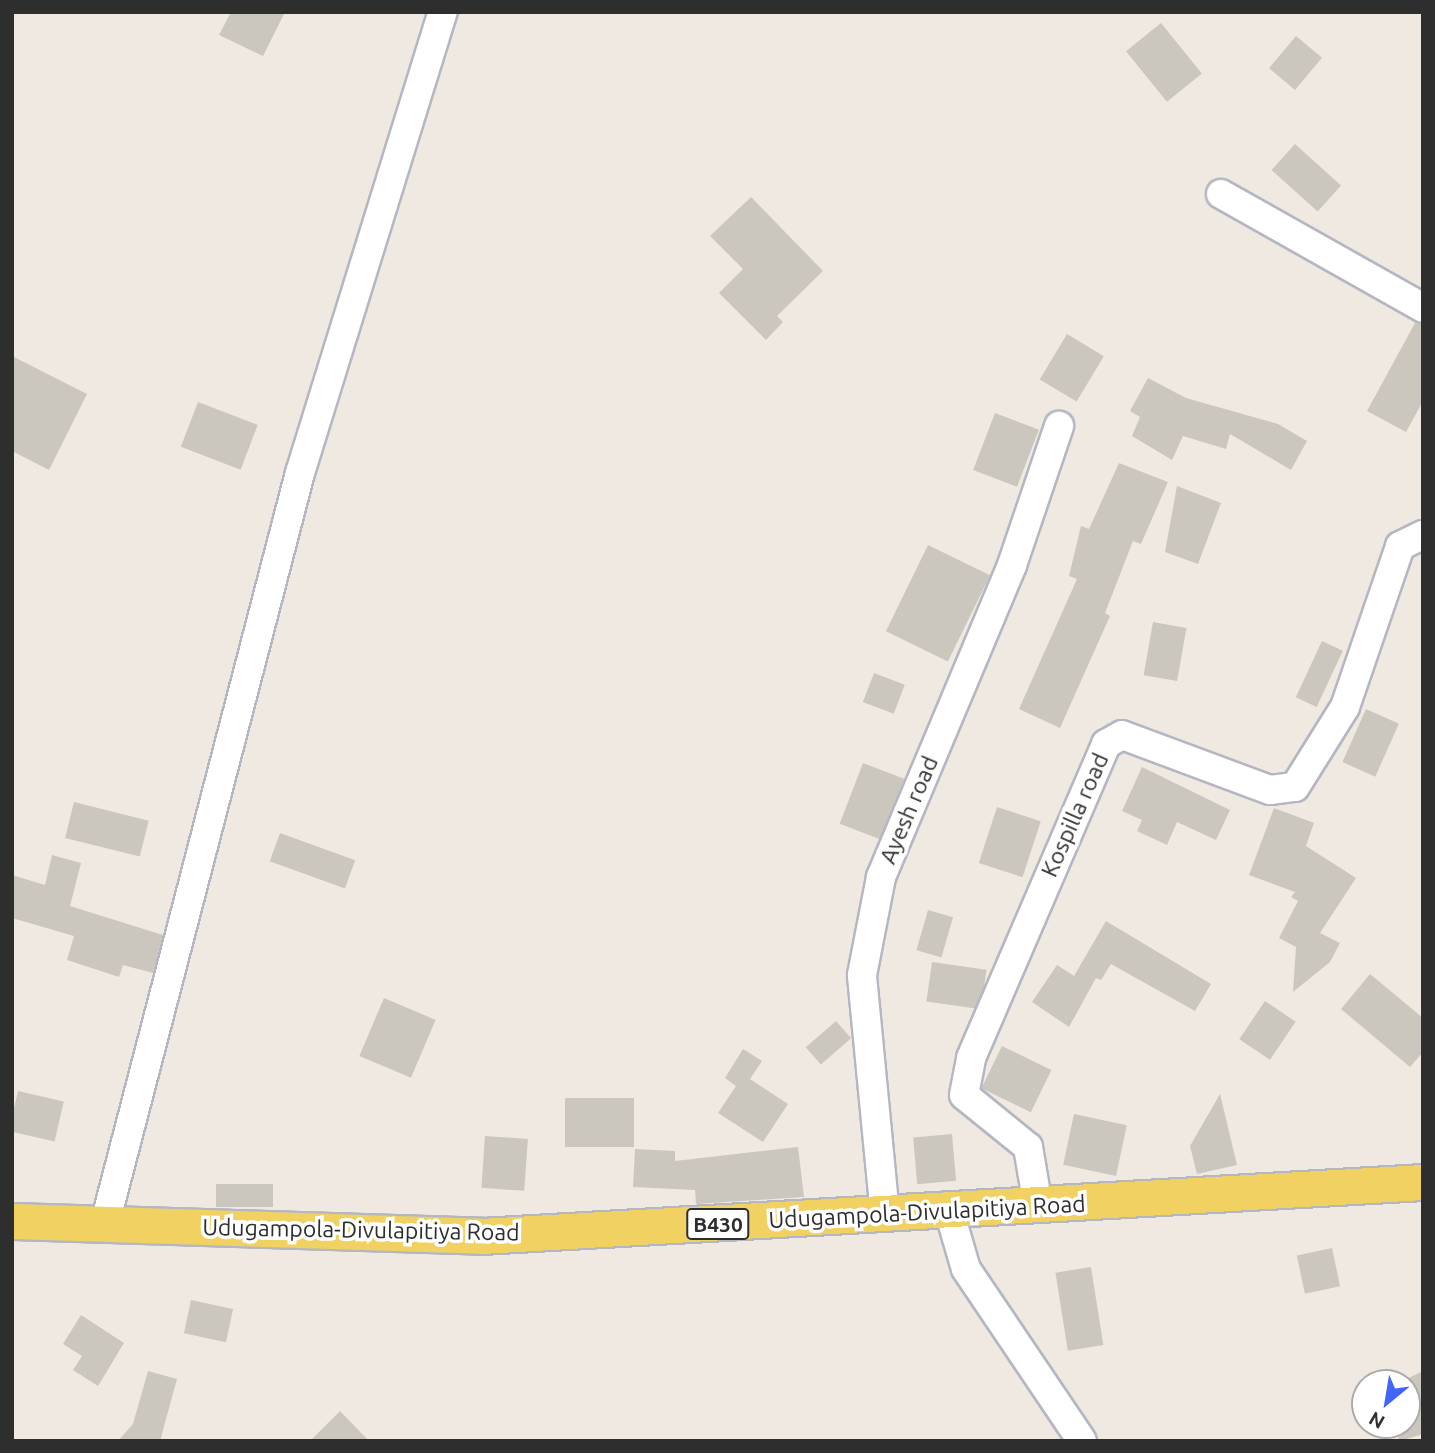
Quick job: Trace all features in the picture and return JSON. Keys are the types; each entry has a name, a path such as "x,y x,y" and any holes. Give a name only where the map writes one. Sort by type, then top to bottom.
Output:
{"main road":[{"name":"Udugampola-Divulapitiya Road","path":"12,1221 481,1236 885,1215 1423,1182"}],"street":[{"path":"105,1223 300,473 443,12"},
{"path":"1221,194 1423,308"},
{"name":"Ayesh road","path":"885,1215 862,975 881,877 1012,565 1059,426"},
{"name":"Kospilla road","path":"1038,1206 1028,1147 964,1095 971,1058 1106,744 1122,735 1270,790 1295,787 1345,707 1400,546 1423,535"},
{"path":"948,1211 967,1269 1083,1441"}],"building":[{"path":"231,12 285,12 263,56 219,35"},
{"path":"1161,23 1202,74 1167,102 1126,51"},
{"path":"1296,36 1322,58 1295,90 1269,68"},
{"path":"1295,144 1341,185 1318,211 1272,170"},
{"path":"751,197 823,271 777,316 783,322 766,340 719,293 743,269 710,236"},
{"path":"1415,323 1423,325 1423,401 1406,432 1367,411"},
{"path":"1067,334 1104,356 1077,402 1040,379"},
{"path":"12,356 87,394 49,470 12,451"},
{"path":"1148,378 1186,398 1278,424 1307,441 1291,470 1230,434 1226,449 1183,436 1172,460 1132,436 1140,417 1130,411"},
{"path":"198,402 258,425 241,470 181,447"},
{"path":"995,413 1039,430 1017,487 973,470"},
{"path":"1119,463 1168,482 1141,544 1133,541 1105,613 1110,616 1060,728 1019,709 1077,579 1069,576 1081,526 1089,529"},
{"path":"1177,486 1221,503 1198,564 1165,552"},
{"path":"928,545 990,575 948,662 886,631"},
{"path":"1153,622 1186,628 1177,681 1144,675"},
{"path":"1322,641 1343,651 1317,707 1296,697"},
{"path":"874,673 905,685 894,714 863,702"},
{"path":"1366,709 1399,724 1375,777 1342,762"},
{"path":"863,763 904,779 881,839 840,824"},
{"path":"1142,767 1230,810 1216,840 1177,822 1167,845 1137,831 1142,820 1122,811"},
{"path":"74,802 149,821 140,857 65,838"},
{"path":"997,807 1041,821 1023,877 979,863"},
{"path":"1274,808 1314,823 1306,846 1356,878 1320,933 1340,943 1330,962 1293,992 1296,947 1279,938 1298,901 1291,897 1295,892 1249,875"},
{"path":"280,833 355,860 345,889 270,861"},
{"path":"52,855 81,863 70,906 163,935 153,973 123,965 119,977 67,960 74,936 12,918 12,875 45,885"},
{"path":"928,910 953,917 941,958 916,950"},
{"path":"1106,921 1211,984 1195,1011 1111,964 1101,980 1096,978 1069,1027 1032,1002 1057,965 1074,976"},
{"path":"932,962 986,970 981,1009 926,1002"},
{"path":"1370,974 1423,1018 1423,1052 1410,1067 1341,1009"},
{"path":"384,998 436,1020 411,1078 359,1056"},
{"path":"1265,1001 1296,1022 1270,1060 1239,1039"},
{"path":"836,1021 851,1038 821,1065 806,1047"},
{"path":"1002,1046 1051,1070 1031,1112 981,1088"},
{"path":"743,1049 762,1061 750,1079 788,1104 763,1142 718,1113 736,1086 725,1078"},
{"path":"18,1091 64,1102 55,1142 12,1132 12,1117"},
{"path":"1220,1094 1237,1165 1197,1174 1190,1146"},
{"path":"565,1098 634,1098 634,1147 565,1147"},
{"path":"1074,1114 1127,1125 1116,1176 1063,1165"},
{"path":"952,1134 956,1181 917,1184 913,1137"},
{"path":"485,1136 528,1139 524,1191 481,1188"},
{"path":"798,1147 804,1197 696,1204 695,1190 633,1187 635,1149 675,1151 675,1161"},
{"path":"216,1184 273,1184 273,1207 216,1207"},
{"path":"1332,1248 1340,1286 1305,1294 1297,1255"},
{"path":"1091,1267 1103,1345 1068,1351 1055,1273"},
{"path":"191,1300 233,1309 226,1342 184,1333"},
{"path":"81,1315 124,1343 98,1386 73,1370 82,1356 63,1344"},
{"path":"148,1371 177,1379 160,1441 118,1441 133,1424"},
{"path":"1423,1371 1421,1435 1421,1372"},
{"path":"340,1411 369,1441 310,1441"}]}
